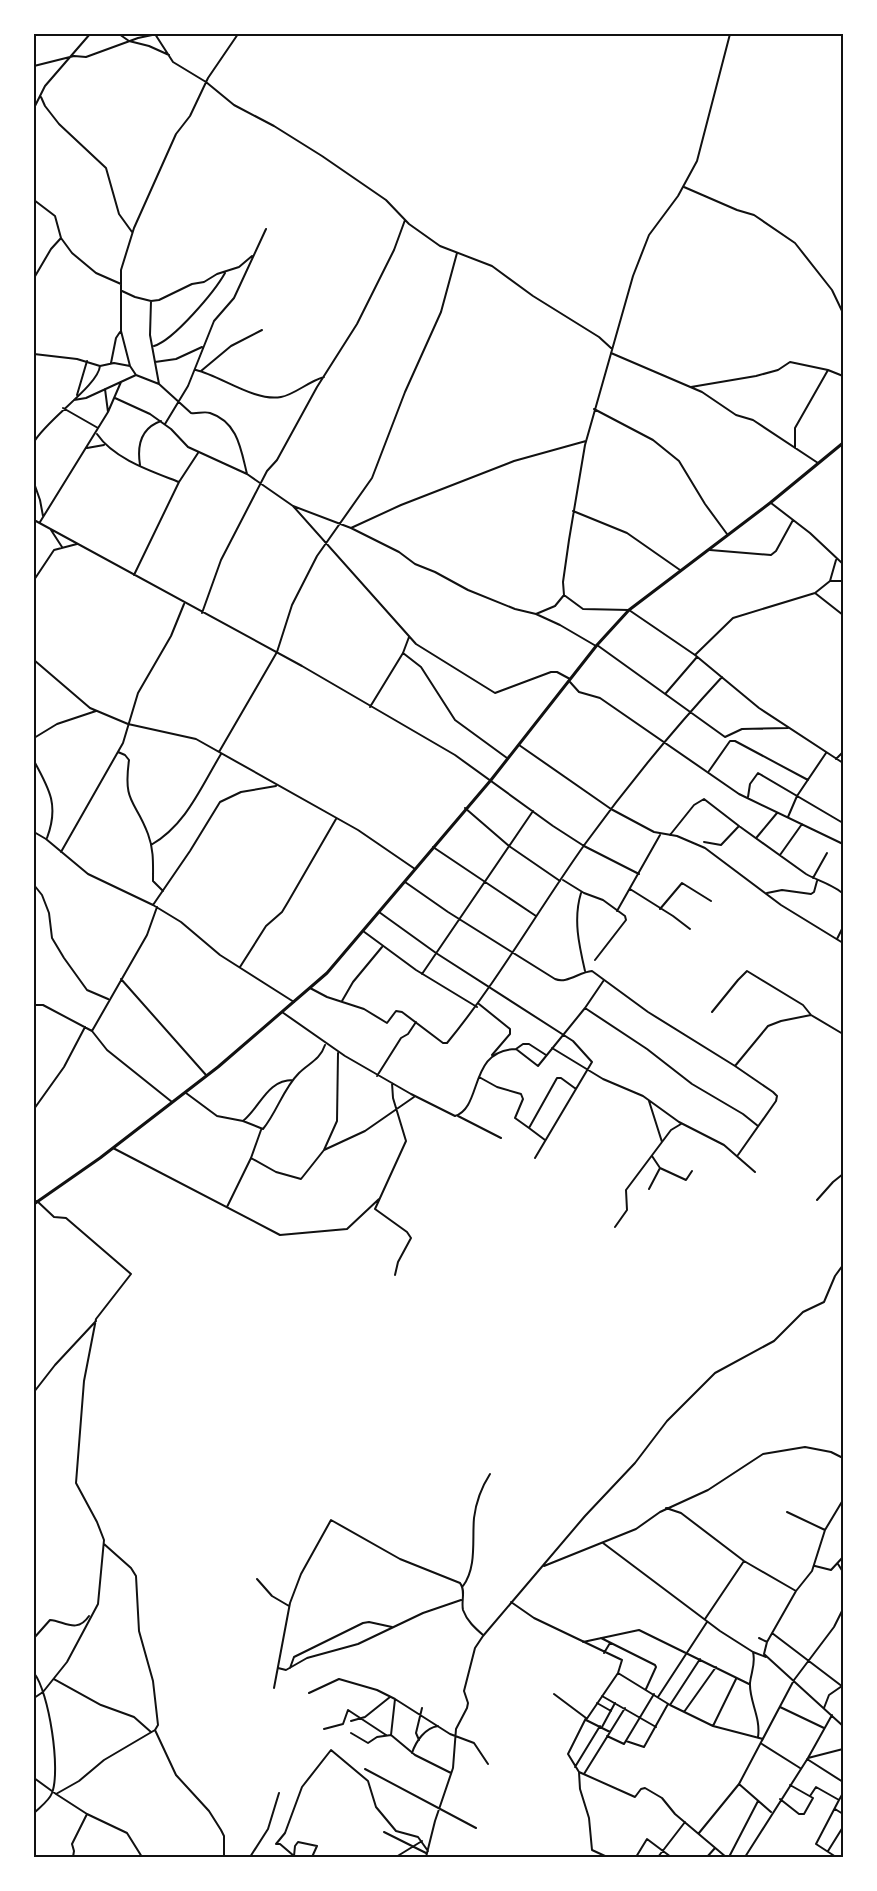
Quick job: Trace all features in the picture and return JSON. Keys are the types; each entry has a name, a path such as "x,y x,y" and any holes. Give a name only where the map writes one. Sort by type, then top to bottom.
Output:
{"main road":[{"path":"35,1202 114,1148 185,1092 294,1002 334,966 490,780 597,646 630,610 770,503 843,443"}],"street":[{"path":"34,108 45,86 90,34"},
{"path":"119,34 129,41 150,46 169,55"},
{"path":"34,66 68,58 86,58 129,41 156,34 179,67 206,82 234,105 274,126 378,195 405,220 440,246 492,266 533,296 600,337 612,349"},
{"path":"238,34 206,82 190,116 176,134 132,232 123,260 121,331 130,366 136,375 160,384 179,404 191,413 210,413 230,425 239,441 247,474"},
{"path":"536,614 555,606 564,595 563,582 573,511 586,441 640,252 649,235 684,187 697,161 730,34"},
{"path":"41,97 45,106 59,124 106,168 120,214 132,232"},
{"path":"684,187 736,210 754,215 795,243 832,290 843,312"},
{"path":"34,200 55,216 61,238 72,252 96,273 122,284"},
{"path":"202,613 221,560 262,484 267,471 277,460 324,377 357,324 394,250 405,220"},
{"path":"165,424 179,404 195,370 214,321 234,298 266,229"},
{"path":"34,278 51,249 61,238"},
{"path":"151,845 171,830 194,802 277,652 292,605 307,573 372,478 405,392 441,312 457,253"},
{"path":"122,291 151,301 159,300 192,284 208,280 217,274 239,267 254,254"},
{"path":"154,346 165,340 192,315 225,273"},
{"path":"151,301 150,335 154,346 155,362 160,384"},
{"path":"201,371 231,346 262,330"},
{"path":"111,363 116,338 121,331"},
{"path":"155,362 176,359 203,346"},
{"path":"611,352 691,387 736,415 753,420 819,463"},
{"path":"34,354 87,362 100,366 111,363 130,366"},
{"path":"78,395 87,362"},
{"path":"691,387 756,376 778,370 790,362 828,370 843,376"},
{"path":"34,442 42,428 95,378 100,366"},
{"path":"195,370 249,392 264,396 282,397 311,381 324,377"},
{"path":"795,448 795,428 828,370"},
{"path":"72,400 86,398 136,375"},
{"path":"39,523 99,428 121,382"},
{"path":"105,390 108,412"},
{"path":"115,398 150,414 165,424 188,447 247,474 293,506 416,644 494,692 551,672 557,672 570,681 579,692 600,698 740,794 843,844"},
{"path":"63,408 99,428"},
{"path":"594,409 653,440 679,461 705,504 728,535"},
{"path":"140,465 139,447 144,431 161,421"},
{"path":"96,433 104,444 140,465 180,482"},
{"path":"351,528 401,505 514,461 586,441"},
{"path":"86,448 104,444"},
{"path":"134,575 180,482 198,453"},
{"path":"34,483 43,517"},
{"path":"770,503 817,539 836,560 843,564"},
{"path":"293,506 351,528 399,552 415,564 435,572 468,590 515,609 536,614 560,625 597,646 666,693 725,737 742,729 788,728"},
{"path":"573,511 627,533 680,570"},
{"path":"34,520 202,613 277,652 455,755 584,846 639,874"},
{"path":"708,550 771,555 776,551 792,520"},
{"path":"51,529 62,547"},
{"path":"34,580 50,554 62,547 77,544"},
{"path":"666,693 696,656 733,618 815,594 830,580 836,560"},
{"path":"830,580 843,581"},
{"path":"815,594 843,616"},
{"path":"564,595 583,609 630,610 696,656 759,708 843,763"},
{"path":"61,852 118,752 138,692 171,636 184,603"},
{"path":"370,707 403,653 409,637"},
{"path":"403,653 421,667 455,720 507,759"},
{"path":"34,660 96,711 128,724 196,739 337,818 416,869"},
{"path":"310,988 327,997 364,1009 387,1022 396,1011 402,1012 443,1043 447,1043 477,1007 512,951 611,810 690,712 722,677"},
{"path":"34,738 57,724 96,711"},
{"path":"709,771 730,741 736,741 808,780"},
{"path":"518,745 611,810 654,832 670,835 705,848 801,918 843,943"},
{"path":"118,752 129,760 127,779 129,798 148,835 154,862 154,881 163,891"},
{"path":"836,758 843,752"},
{"path":"788,817 797,796 826,753"},
{"path":"34,762 46,782 54,805 52,826 46,839"},
{"path":"748,797 750,784 758,774 843,823"},
{"path":"153,905 220,802 241,792 278,786"},
{"path":"670,835 694,805 704,799 817,881 842,889 843,894"},
{"path":"465,808 509,846 581,892 603,900 618,911 626,920 595,960"},
{"path":"422,974 533,811"},
{"path":"756,837 777,813"},
{"path":"240,967 266,926 285,907 337,818"},
{"path":"780,855 802,824"},
{"path":"704,842 721,845 739,826"},
{"path":"34,832 46,839 88,874 157,907 181,922 220,955 294,1002"},
{"path":"618,911 661,834"},
{"path":"433,847 536,916"},
{"path":"813,878 828,853"},
{"path":"766,893 782,890 811,894 814,892 817,881"},
{"path":"405,882 561,981 585,971 592,971 648,1012 735,1066 777,1096 772,1108 738,1155"},
{"path":"660,908 682,882 711,901"},
{"path":"34,886 42,895 49,913 52,938 64,958 87,990 108,999"},
{"path":"630,889 690,929"},
{"path":"581,892 577,914 577,937 585,971"},
{"path":"92,1030 108,999 147,935 157,907"},
{"path":"379,912 436,953 490,986 581,1047 589,1057 592,1062 535,1158"},
{"path":"837,939 843,927"},
{"path":"363,931 422,974 477,1007"},
{"path":"342,1001 353,982 383,947"},
{"path":"712,1012 747,971 803,1005 811,1015 843,1034"},
{"path":"121,978 206,1075"},
{"path":"516,1049 538,1066 585,1008 604,980"},
{"path":"458,1116 467,1105 479,1077 492,1055 510,1034 510,1029 479,1003"},
{"path":"34,1005 43,1005 92,1030 106,1050 172,1102"},
{"path":"585,1008 652,1053 692,1084 743,1114 758,1126"},
{"path":"282,1012 325,1044 377,1076 453,1116 458,1116 501,1138"},
{"path":"735,1066 768,1026 781,1021 811,1015"},
{"path":"377,1076 401,1038 408,1034 416,1022"},
{"path":"34,1109 64,1067 86,1027"},
{"path":"226,1207 251,1158 261,1129 265,1127 294,1080 301,1071 319,1057 325,1044"},
{"path":"492,1055 516,1049 523,1044 529,1044 546,1055"},
{"path":"552,1048 603,1079 649,1100 682,1124 724,1144 755,1172"},
{"path":"251,1158 276,1172 299,1180 303,1178 324,1150 337,1121 338,1052"},
{"path":"479,1077 497,1087 521,1094 523,1099 515,1118 546,1140"},
{"path":"529,1128 557,1078 561,1078 576,1089"},
{"path":"243,1120 252,1114 273,1085 282,1080 294,1080"},
{"path":"392,1083 396,1109 406,1141 376,1212 407,1232 411,1238 398,1262 395,1275"},
{"path":"185,1092 217,1116 243,1120 261,1129"},
{"path":"324,1150 364,1131 415,1096"},
{"path":"649,1100 662,1142"},
{"path":"615,1227 627,1210 626,1190 671,1130 682,1124"},
{"path":"114,1148 274,1234 291,1235 347,1229 380,1199"},
{"path":"652,1156 660,1168 686,1180 692,1171"},
{"path":"648,1189 660,1168"},
{"path":"817,1200 843,1174"},
{"path":"34,1392 55,1365 96,1321 131,1274 66,1218 54,1217 35,1202"},
{"path":"427,1854 438,1810 451,1773 456,1728 467,1708 468,1703 464,1691 475,1648 511,1602 544,1566 585,1516 634,1463 667,1421 714,1373 774,1340 803,1312 824,1302 835,1276 843,1266"},
{"path":"34,1698 43,1692 72,1654 98,1604 104,1544 97,1522 76,1483 84,1381 96,1321"},
{"path":"544,1566 636,1529 666,1508 708,1490 763,1454 805,1447 831,1452 843,1458"},
{"path":"484,1636 467,1618 462,1599 463,1586 472,1560 477,1503 482,1488 490,1474"},
{"path":"766,1657 764,1654 767,1642 796,1591 814,1565 825,1530 843,1500"},
{"path":"666,1508 681,1513 744,1561 796,1591"},
{"path":"787,1512 825,1530"},
{"path":"274,1688 289,1606 301,1574 331,1520 400,1559 457,1581 463,1586"},
{"path":"603,1543 705,1619 753,1652 766,1657 794,1680 843,1726"},
{"path":"104,1544 131,1568 136,1576 139,1631 156,1697 158,1726 156,1730 176,1775 204,1805 221,1830 224,1836 224,1857"},
{"path":"814,1565 831,1570 843,1557"},
{"path":"705,1619 744,1561"},
{"path":"838,1564 843,1572"},
{"path":"257,1579 272,1596 289,1606"},
{"path":"278,1668 286,1670 308,1658 358,1644 392,1627 462,1599"},
{"path":"511,1602 534,1618 622,1660 618,1673 586,1720 568,1754 579,1772 635,1797 641,1789 645,1788 654,1792 685,1822 728,1857 758,1801"},
{"path":"698,1833 739,1784 762,1744 794,1680 842,1616 843,1609"},
{"path":"34,1638 50,1620 64,1625 73,1625 85,1621 89,1616"},
{"path":"658,1697 708,1621"},
{"path":"290,1668 294,1657 354,1626 369,1622 392,1627"},
{"path":"583,1642 639,1630 700,1658 750,1684"},
{"path":"772,1633 842,1687 829,1695 824,1708"},
{"path":"601,1638 656,1667 646,1689"},
{"path":"759,1638 767,1642"},
{"path":"604,1653 610,1643"},
{"path":"753,1652 755,1660 750,1684 760,1726 758,1738"},
{"path":"626,1741 642,1748 700,1658"},
{"path":"684,1712 716,1666"},
{"path":"34,1673 43,1692 56,1765 52,1792 34,1813"},
{"path":"618,1673 669,1704 713,1726 763,1739"},
{"path":"713,1726 736,1678"},
{"path":"54,1679 101,1705 134,1717 151,1732"},
{"path":"309,1692 339,1680 371,1688 395,1699 456,1736 474,1742 488,1764"},
{"path":"554,1694 578,1710 586,1720 610,1732"},
{"path":"607,1736 622,1745 654,1694"},
{"path":"602,1696 640,1716 656,1727"},
{"path":"351,1721 360,1718 390,1697"},
{"path":"391,1735 395,1699"},
{"path":"597,1703 611,1711"},
{"path":"575,1767 615,1703"},
{"path":"780,1707 824,1728"},
{"path":"419,1740 416,1733 422,1708"},
{"path":"584,1774 625,1708"},
{"path":"324,1729 343,1724 348,1710 371,1723 386,1735"},
{"path":"745,1857 780,1799 808,1758 832,1715"},
{"path":"412,1753 419,1740 430,1728 438,1726"},
{"path":"56,1794 79,1782 104,1760 156,1730"},
{"path":"351,1733 368,1743 377,1737 391,1735 412,1753 451,1773"},
{"path":"762,1744 801,1768"},
{"path":"808,1758 843,1749"},
{"path":"312,1857 317,1846 298,1842 295,1846 294,1856 280,1844 276,1844 285,1833 302,1787 332,1750 368,1781 376,1807 396,1831 410,1834 422,1841 427,1854"},
{"path":"808,1758 843,1782"},
{"path":"365,1769 438,1810 476,1828"},
{"path":"579,1772 580,1788 589,1818 592,1850 605,1856"},
{"path":"34,1778 87,1814 127,1833 142,1857"},
{"path":"739,1784 772,1812"},
{"path":"780,1799 801,1815 804,1814 813,1798 790,1785"},
{"path":"810,1796 816,1787 839,1800"},
{"path":"250,1857 268,1829 279,1793"},
{"path":"836,1857 816,1844 843,1793"},
{"path":"834,1809 843,1814"},
{"path":"73,1857 74,1850 72,1844 87,1814"},
{"path":"658,1857 685,1822"},
{"path":"828,1852 843,1827"},
{"path":"384,1832 412,1847 419,1848 427,1854"},
{"path":"636,1857 647,1839 671,1857"},
{"path":"396,1857 422,1841"},
{"path":"707,1857 715,1848"}]}
